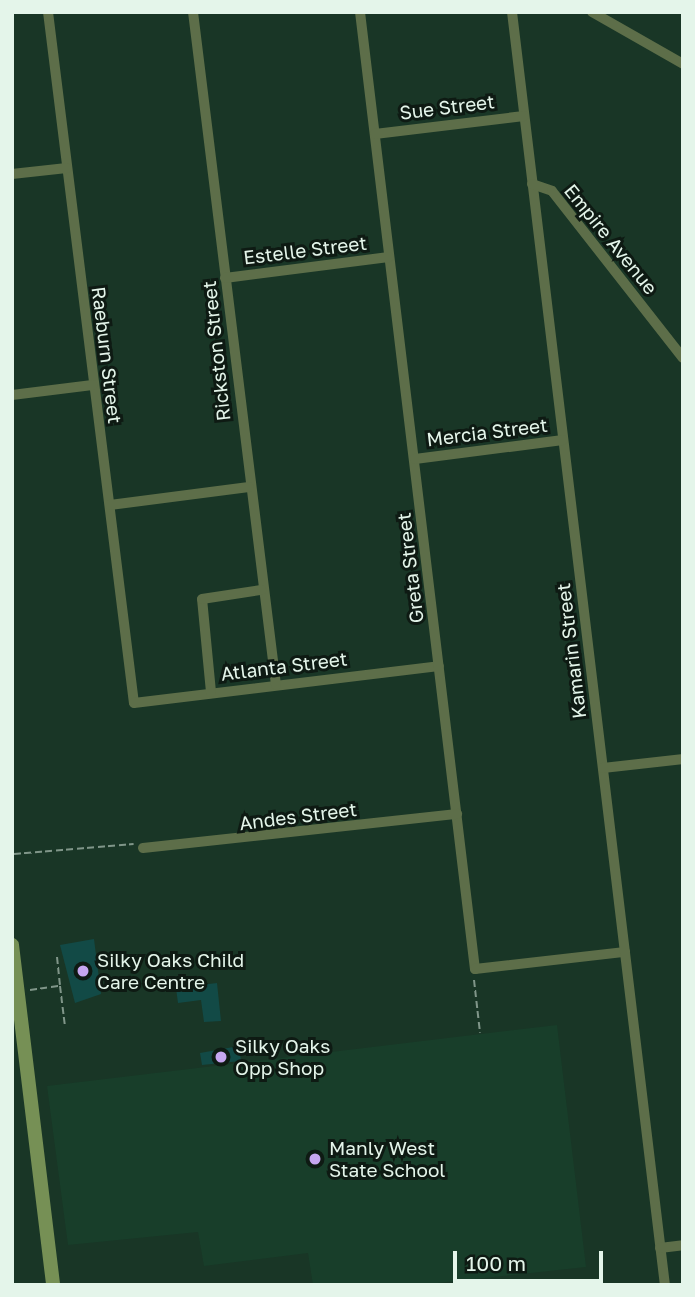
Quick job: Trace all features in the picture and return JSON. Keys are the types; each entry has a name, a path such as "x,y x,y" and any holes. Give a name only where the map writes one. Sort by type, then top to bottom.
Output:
{"main road":[{"path":"12,945 53,1285"}],"street":[{"name":"Raeburn Street","path":"48,12 92,385 110,505 134,703"},
{"name":"Rickston Street","path":"193,12 261,590 276,685"},
{"name":"Greta Street","path":"360,12 475,969"},
{"name":"Kamarin Street","path":"512,12 665,1285"},
{"path":"592,12 683,64"},
{"name":"Sue Street","path":"375,134 524,116"},
{"path":"12,174 67,168"},
{"name":"Empire Avenue","path":"532,184 551,191 683,358"},
{"name":"Estelle Street","path":"225,278 389,257"},
{"path":"12,395 92,385"},
{"name":"Mercia Street","path":"415,459 563,440"},
{"path":"110,505 249,487"},
{"path":"211,692 202,599 261,590"},
{"name":"Atlanta Street","path":"134,703 439,666"},
{"path":"603,768 683,759"},
{"name":"Andes Street","path":"143,848 457,814"},
{"path":"475,969 625,951"},
{"path":"660,1248 683,1245"}],"path":[{"path":"14,854 127,841 143,848"},
{"path":"57,957 65,1027"},
{"path":"475,969 480,1032"},
{"path":"30,990 60,986"}],"shaded area":[{"name":"Manly West State School","path":"557,1025 586,1267 419,1285 313,1285 308,1253 204,1266 198,1232 68,1245 47,1086"}],"building":[{"path":"94,939 101,994 75,1003 60,945"},
{"path":"217,983 221,1021 204,1022 201,1000 178,1003 176,988"},
{"name":"Silky Oaks Opp Shop","path":"239,1046 241,1061 202,1065 200,1053"}],"place":[{"name":"Silky Oaks Child Care Centre","path":"83,971"},
{"name":"Silky Oaks Opp Shop","path":"221,1057"},
{"name":"Manly West State School","path":"315,1159"}]}
